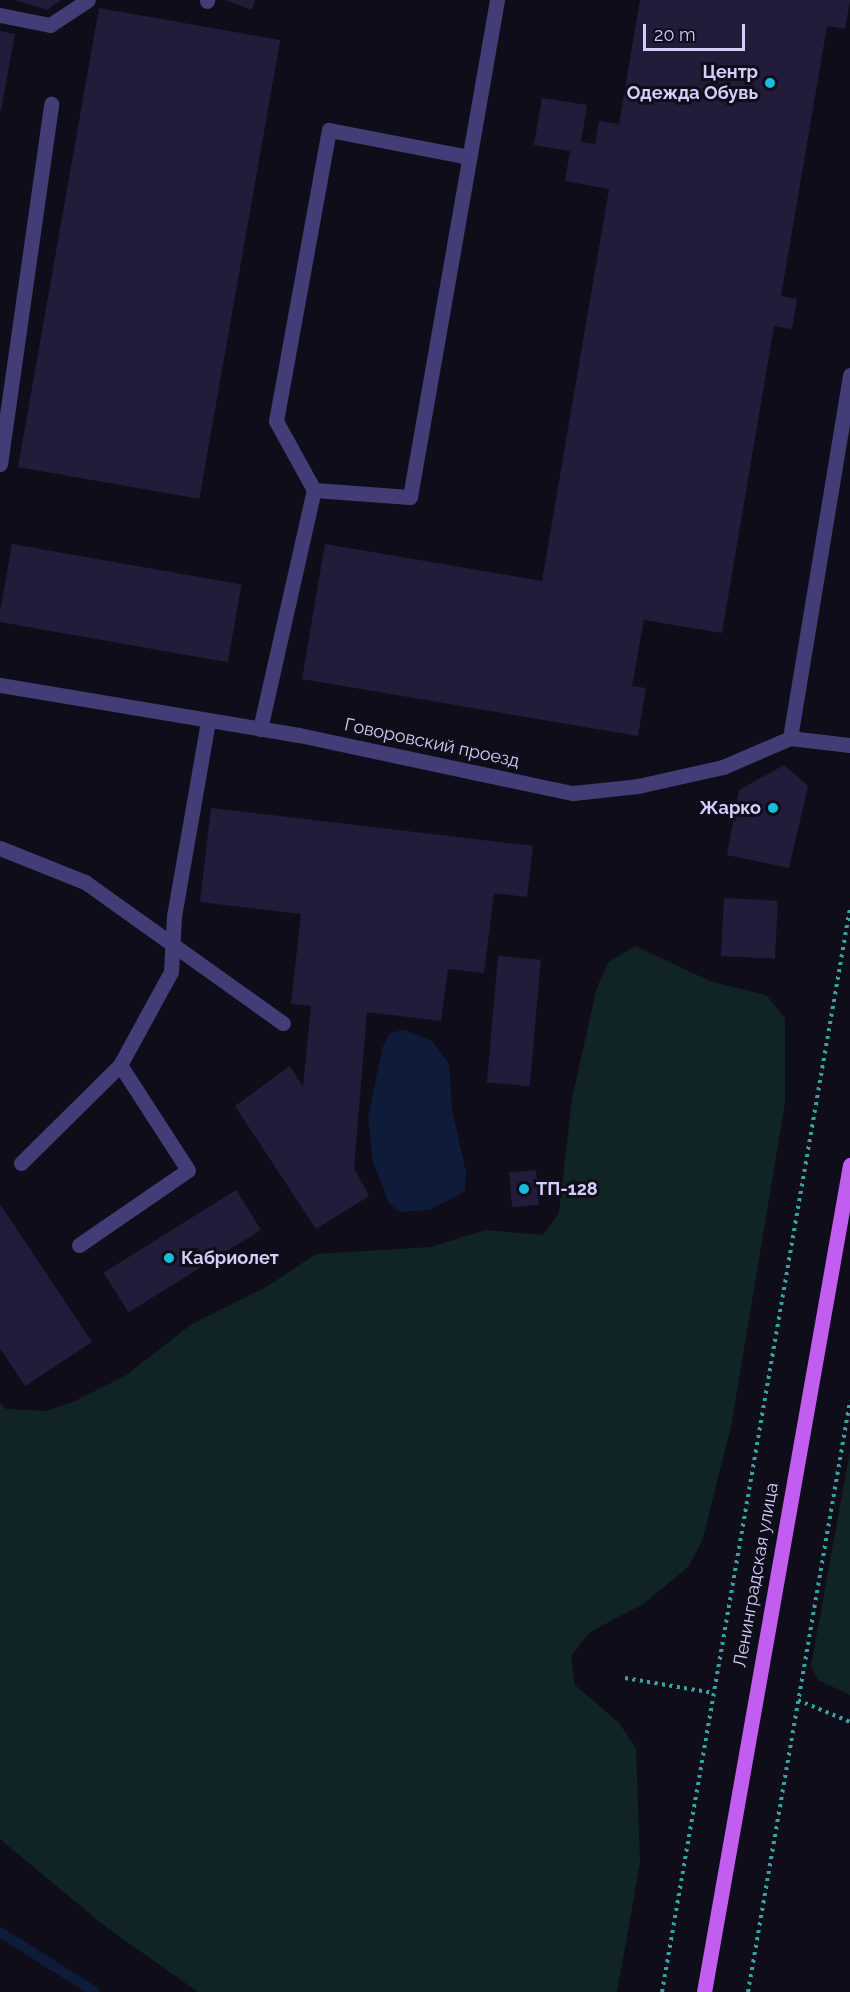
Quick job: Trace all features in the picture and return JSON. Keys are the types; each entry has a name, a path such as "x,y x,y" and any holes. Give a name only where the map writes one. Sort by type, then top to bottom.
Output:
{"main road":[{"name":"Ленинградская улица","path":"704,1992 754,1698 850,1165"}],"street":[{"path":"0,15 50,25 88,0"},
{"path":"314,490 410,497 497,0"},
{"path":"0,464 51,104"},
{"path":"260,729 314,490 276,421 328,130 469,157"},
{"path":"850,375 790,738 850,745"},
{"name":"Говоровский проезд","path":"0,685 260,729 573,793 638,786 723,767 790,738"},
{"path":"21,1164 120,1065 171,972 173,941 208,722"},
{"path":"0,848 85,882 173,941 283,1023"},
{"path":"79,1245 188,1170 120,1065"}],"path":[{"path":"662,1992 850,909"},
{"path":"748,1992 850,1401"},
{"path":"625,1678 714,1693"},
{"path":"798,1700 850,1722"}],"green space":[{"path":"635,946 712,982 766,995 785,1018 785,1103 731,1427 702,1541 688,1567 643,1604 590,1632 571,1656 575,1685 619,1723 636,1748 640,1863 617,1992 198,1992 106,1927 0,1839 0,1403 6,1409 47,1411 75,1401 125,1376 192,1324 268,1286 316,1254 431,1247 485,1230 542,1235 559,1214 572,1099 597,987 609,962"},
{"path":"850,1451 850,1695 818,1680 811,1666"}],"water":[{"path":"404,1030 432,1041 449,1064 452,1110 466,1172 465,1191 430,1210 400,1212 389,1203 373,1162 368,1117 383,1046 390,1033"}],"building":[{"path":"15,0 61,0 47,10"},
{"path":"226,0 255,0 252,10"},
{"path":"640,0 850,0 845,29 827,26 781,296 797,299 792,329 774,326 722,633 644,620 632,686 646,688 638,736 302,679 325,544 542,581 609,189 565,181 570,151 534,145 542,98 587,105 581,142 595,144 599,121 619,124"},
{"path":"99,8 280,40 199,499 18,467"},
{"path":"0,31 15,34 1,110 0,110"},
{"path":"12,544 241,584 228,662 0,622"},
{"path":"784,765 808,786 789,868 727,855 739,790"},
{"path":"211,808 533,846 527,897 494,893 484,973 448,969 441,1021 367,1012 354,1168 369,1196 316,1229 235,1106 290,1066 303,1087 311,1006 291,1004 301,914 200,902"},
{"path":"724,898 778,901 775,959 721,956"},
{"path":"498,956 541,960 530,1086 487,1083"},
{"name":"ТП-128","path":"536,1170 539,1205 512,1207 509,1172"},
{"path":"236,1190 261,1230 129,1313 104,1273"},
{"path":"0,1204 92,1342 25,1386 0,1348"}],"waterway":[{"path":"0,1932 95,1992"}],"place":[{"name":"Центр Одежда Обувь","path":"770,83"},
{"name":"Жарко","path":"773,808"},
{"name":"ТП-128","path":"524,1189"},
{"name":"Кабриолет","path":"169,1258"}]}
